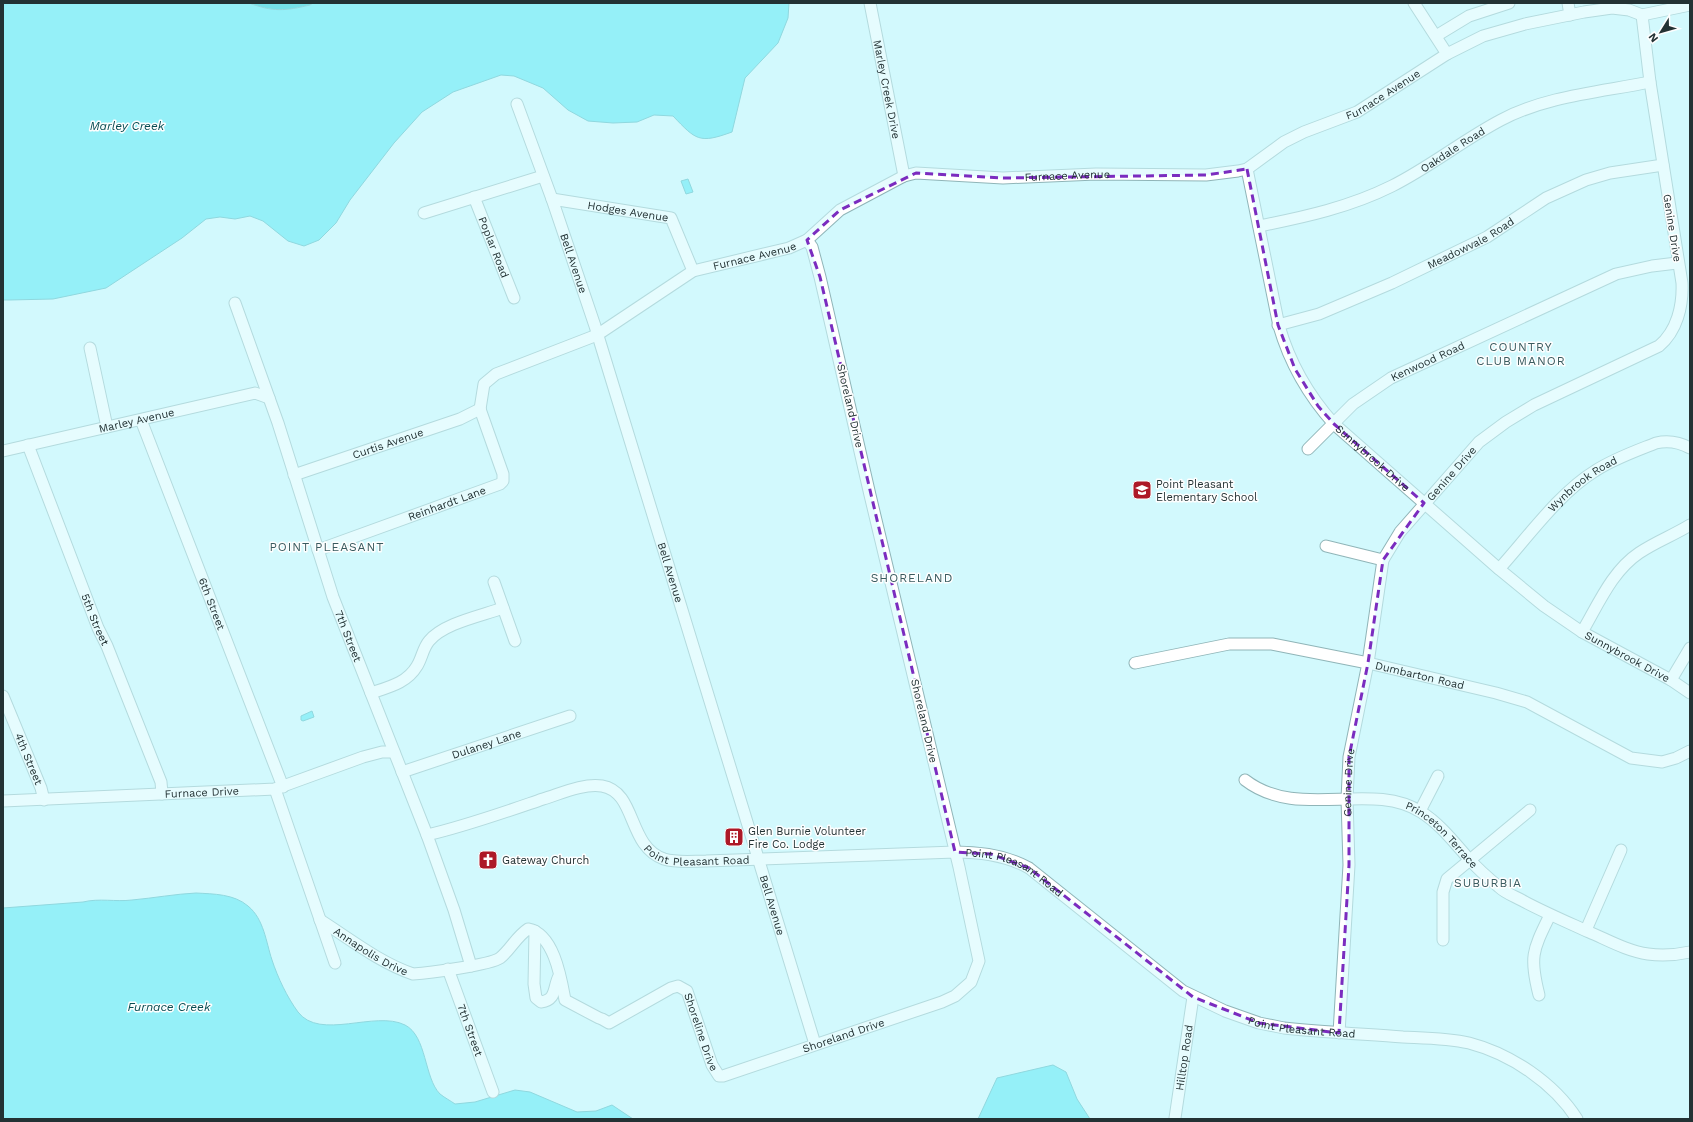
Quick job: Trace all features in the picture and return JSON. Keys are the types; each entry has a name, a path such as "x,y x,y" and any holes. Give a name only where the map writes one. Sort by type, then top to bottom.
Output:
{"street":[{"name":"Marley Creek Drive","path":"870,3 904,176"},
{"path":"1414,3 1447,54"},
{"path":"1436,36 1469,16 1509,3"},
{"path":"1568,3 1577,10"},
{"name":"Furnace Avenue","path":"480,409 484,384 496,374 597,335 693,271 789,248 807,240 840,210 904,176 916,174 1003,178 1096,174 1206,175 1246,169 1284,142 1304,132 1357,112 1447,54 1483,36 1577,10 1612,8 1629,10 1642,15 1690,5"},
{"name":"Genine Drive","path":"1339,1033 1349,866 1347,799 1349,757 1368,663 1383,560 1400,532 1479,442 1506,422 1534,405 1659,346 1666,340 1673,328 1682,300 1682,283 1677,263 1650,82 1642,15"},
{"name":"Oakdale Road","path":"1259,226 1309,216 1364,198 1391,186 1424,168 1502,120 1541,105 1561,99 1650,82"},
{"name":"Bell Avenue","path":"517,104 552,199 597,335 682,604 815,1044"},
{"name":"Meadowvale Road","path":"1278,325 1319,314 1392,283 1487,237 1546,198 1586,180 1610,173 1663,165"},
{"name":"Sunnybrook Drive","path":"1246,169 1259,226 1278,325 1286,350 1295,369 1318,406 1334,424 1499,569 1544,606 1582,632 1671,680 1690,693"},
{"path":"424,213 543,176"},
{"name":"Poplar Road","path":"474,197 514,298"},
{"name":"Hodges Avenue","path":"552,199 671,218 693,271"},
{"name":"Shoreland Drive","path":"760,1062 942,1002 955,996 971,982 979,961 955,852 820,277 812,247 807,240"},
{"name":"Kenwood Road","path":"1308,449 1354,404 1390,378 1616,274 1652,266 1677,263"},
{"name":"7th Street","path":"235,303 270,398 333,597 427,835 454,910 471,966"},
{"path":"90,348 107,427"},
{"name":"Marley Avenue","path":"3,451 255,393 270,398"},
{"name":"Curtis Avenue","path":"294,475 460,419 480,409"},
{"name":"Reinhardt Lane","path":"318,550 500,484 503,481 503,474 480,409"},
{"name":"6th Street","path":"141,420 279,788"},
{"name":"Wynbrook Road","path":"1499,569 1562,499 1595,470 1656,443 1666,441 1678,443 1690,448"},
{"name":"5th Street","path":"28,445 98,628 107,646 161,782 162,794"},
{"path":"1582,632 1619,571 1639,553 1690,525"},
{"path":"1326,546 1383,560"},
{"path":"494,582 515,641"},
{"path":"371,693 404,680 418,664 423,650 430,640 440,632 503,608"},
{"name":"Dumbarton Road","path":"1135,663 1229,644 1252,642 1272,644 1368,663 1496,693 1527,702 1631,758 1650,762 1662,762 1676,758 1690,751"},
{"path":"1671,680 1690,648"},
{"name":"4th Street","path":"3,696 41,788 44,800"},
{"name":"Dulaney Lane","path":"402,772 570,716"},
{"name":"Furnace Drive","path":"3,801 279,788 363,757 382,752 394,752"},
{"path":"1420,811 1438,776"},
{"name":"Princeton Terrace","path":"1245,780 1257,789 1278,797 1299,800 1386,800 1403,804 1420,811 1443,829 1469,859 1500,889 1550,915 1629,950 1649,954 1673,955 1690,952"},
{"name":"Point Pleasant Road","path":"427,835 593,785 603,786 617,794 628,808 640,838 646,847 653,854 663,859 682,862 955,852 991,854 1029,868 1166,979 1193,997 1259,1023 1284,1028 1442,1039 1476,1045 1512,1061 1552,1088 1569,1106 1577,1119"},
{"name":"Annapolis Drive","path":"279,788 335,963"},
{"path":"1443,940 1443,892 1447,879 1469,859 1530,810"},
{"path":"1586,930 1621,850"},
{"path":"1539,995 1533,973 1532,960 1537,943 1550,915"},
{"name":"Annapolis Drive","path":"320,920 402,970 413,974 471,966"},
{"path":"471,966 487,964 500,958 518,935 528,929 535,930 534,984 536,998 541,1002 551,999 555,992 560,973"},
{"name":"Shoreline Drive","path":"535,930 550,949 556,960 566,1000 609,1023 671,988 678,986 687,991 712,1065 719,1076 723,1076 760,1062"},
{"name":"7th Street","path":"448,969 492,1092"},
{"name":"Hilltop Road","path":"1175,1118 1193,997"}],"highlighted area":[{"path":"1247,169 1278,325 1295,369 1318,406 1334,424 1424,503 1383,560 1368,663 1349,757 1349,865 1339,1033 1259,1023 1193,997 1029,868 991,854 955,852 820,277 807,240 840,210 916,173 1003,178 1206,175"}],"shaded area":[{"path":"249,3 313,3 301,7 279,10 265,8"}],"water":[{"name":"Marley Creek","path":"3,3 249,3 265,8 279,10 301,7 313,3 789,3 788,18 778,43 745,78 732,132 712,138 699,138 687,130 673,116 654,115 637,122 613,123 588,121 568,110 543,88 514,76 501,75 453,92 422,112 394,143 350,200 336,223 319,240 304,246 288,241 263,221 250,216 235,219 220,217 206,219 182,238 106,288 53,299 3,300"},
{"path":"688,179 693,192 686,194 681,181"},
{"path":"312,711 314,717 303,721 301,720 301,716"},
{"name":"Furnace Creek","path":"196,893 217,894 230,897 242,902 253,911 261,924 272,960 283,987 298,1012 308,1020 320,1024 334,1025 393,1021 405,1025 412,1030 422,1047 435,1087 440,1094 455,1104 475,1102 515,1090 530,1092 577,1112 596,1111 612,1105 633,1119 3,1119 3,908 95,900 140,899"},
{"path":"1053,1065 1066,1072 1077,1099 1090,1119 978,1119 997,1078"}],"place":[{"name":"Point Pleasant Elementary School","path":"1142,490"},
{"name":"Glen Burnie Volunteer Fire Co. Lodge","path":"734,837"},
{"name":"Gateway Church","path":"488,860"}],"district":[{"name":"COUNTRY CLUB MANOR","path":"1521,354"},
{"name":"POINT PLEASANT","path":"327,547"},
{"name":"SHORELAND","path":"912,578"},
{"name":"SUBURBIA","path":"1488,883"}]}
